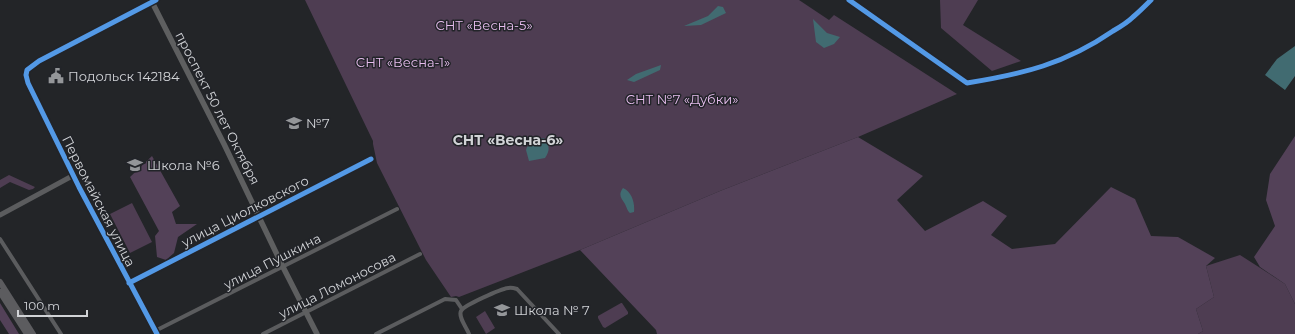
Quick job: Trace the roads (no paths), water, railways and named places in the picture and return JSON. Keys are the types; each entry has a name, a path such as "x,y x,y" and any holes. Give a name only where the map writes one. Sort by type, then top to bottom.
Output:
{"main road":[{"name":"проспект 50 лет Октября","path":"153,1 222,139 283,267 318,334"},
{"path":"0,282 33,334"},
{"path":"0,292 27,334"}],"street":[{"path":"849,0 967,83 1028,71 1077,53 1102,39 1133,18 1151,0"},
{"name":"Первомайская улица","path":"153,1 40,61 28,70 26,75 40,109 156,333"},
{"name":"улица Циолковского","path":"129,283 259,215 371,159"},
{"path":"0,215 74,175"},
{"name":"улица Пушкина","path":"156,333 397,209"},
{"path":"0,239 61,334"},
{"name":"улица Ломоносова","path":"263,334 420,254"},
{"path":"469,334 461,316 460,312 462,309 508,288 517,289 559,334"},
{"path":"376,334 445,299 456,300 462,309"}],"water":[{"path":"718,6 723,7 726,13 701,25 684,26 708,16"},
{"path":"813,19 827,33 840,37 834,44 824,48 816,42"},
{"path":"1295,46 1295,76 1285,90 1265,75 1277,59"},
{"path":"661,65 660,70 634,82 627,80 636,74"},
{"path":"544,138 549,148 545,158 529,161 526,150 527,147"},
{"path":"623,188 629,192 632,198 634,212 630,213 621,198 620,195"}],"place":[{"name":"Подольск 142184","path":"56,76"},
{"name":"№7","path":"294,123"},
{"name":"Школа №6","path":"135,165"},
{"name":"Школа № 7","path":"502,310"}],"district":[{"name":"СНТ «Весна-6»","path":"508,140"}],"park label":[{"name":"СНТ «Весна-5»","path":"484,25"},
{"name":"СНТ «Весна-1»","path":"403,62"},
{"name":"СНТ №7 «Дубки»","path":"682,99"}]}
